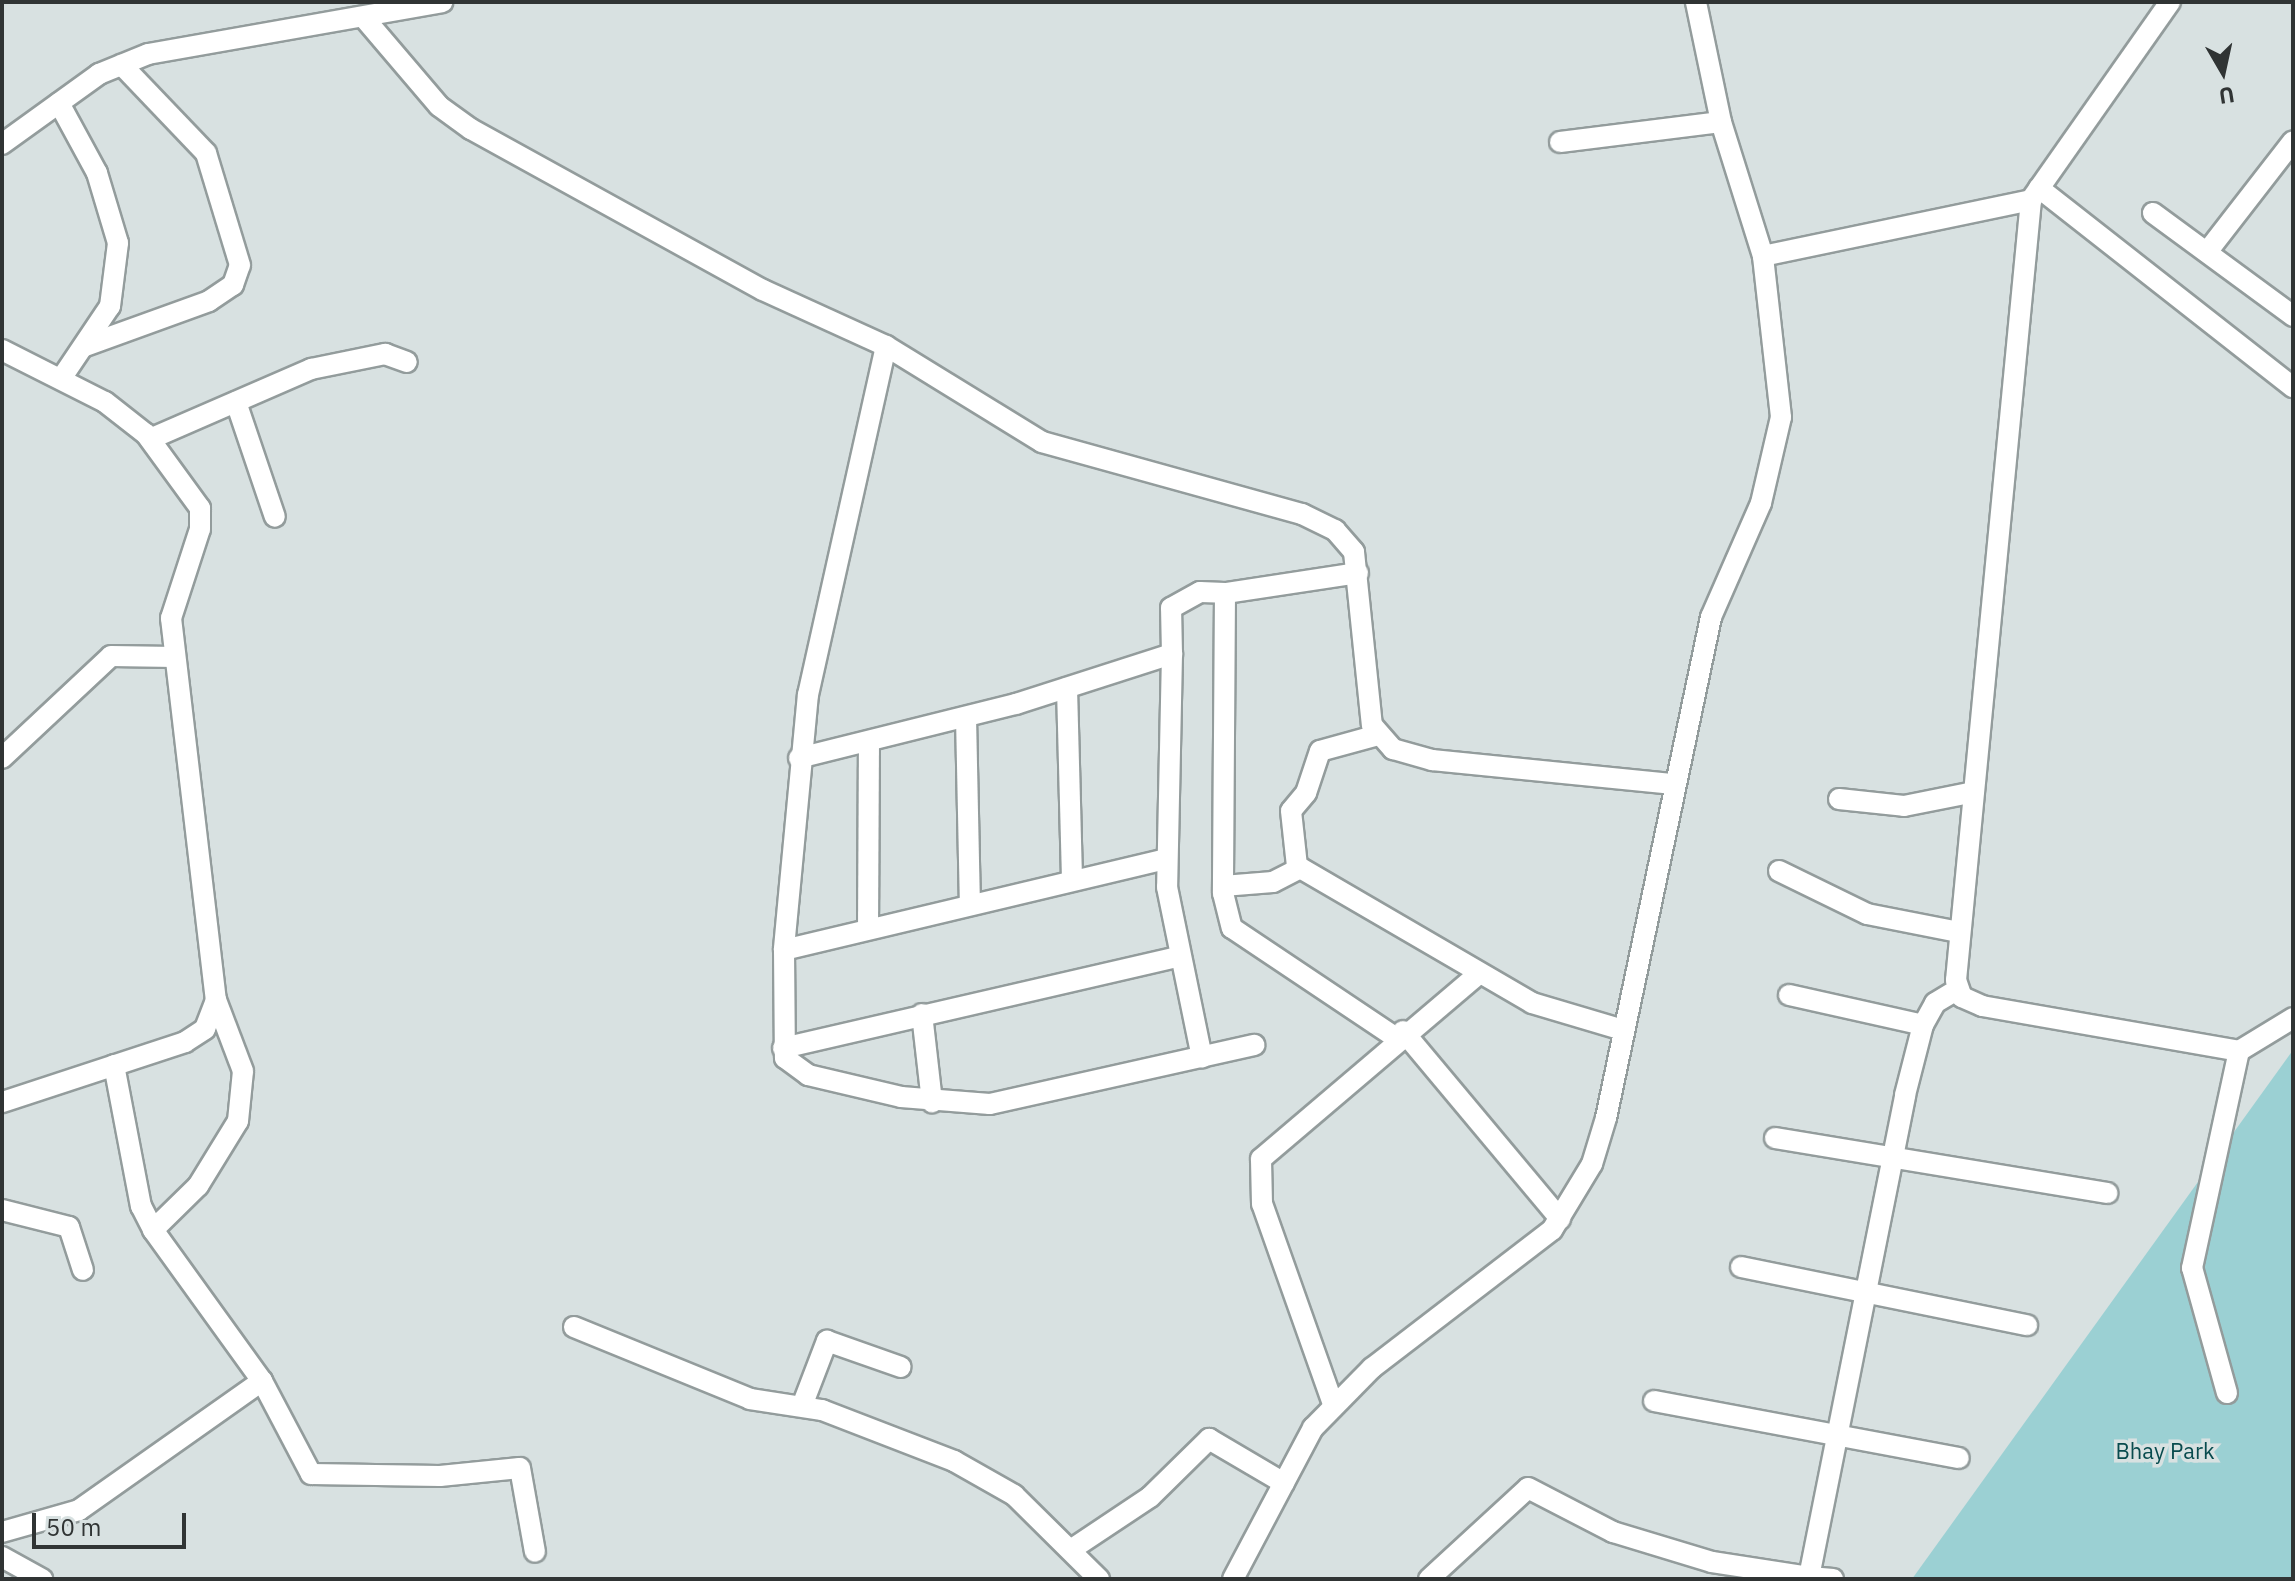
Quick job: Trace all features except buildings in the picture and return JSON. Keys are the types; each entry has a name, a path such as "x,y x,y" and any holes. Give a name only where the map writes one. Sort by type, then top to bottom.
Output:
{"street":[{"path":"2,144 59,103 122,65 148,54 365,19 442,2"},
{"path":"1958,989 1959,932 2035,194 2170,2"},
{"path":"1233,1579 1284,1483 1333,1404 1560,1219 1592,1164 1718,593 1776,461 1782,391 1763,256 1721,122 1702,4"},
{"path":"365,19 439,106 471,129 751,284 886,346 1042,442 1322,523 1347,539 1358,573 1378,735 1393,749 1432,760 1674,784"},
{"path":"85,346 209,301 233,285 240,265 206,153 122,65"},
{"path":"59,103 97,173 118,243 110,306 61,379"},
{"path":"1560,142 1721,122"},
{"path":"2207,252 2293,141"},
{"path":"1763,256 2035,194 2293,387"},
{"path":"2153,213 2293,316"},
{"path":"886,346 799,758 784,950 783,1048 794,1069 808,1075 932,1102 990,1104 1254,1045"},
{"path":"2,350 61,379 150,439 190,485 202,518 171,618 216,1000 243,1071 238,1121 198,1186 153,1230"},
{"path":"150,439 349,358 385,354 407,362"},
{"path":"236,402 275,517"},
{"path":"1202,1057 1177,957 1166,859 1171,608 1200,592 1225,593 1358,573"},
{"path":"1225,593 1223,886 1232,928 1399,1034 1560,1219"},
{"path":"799,758 966,717 1172,654"},
{"path":"2,758 111,656 175,657"},
{"path":"1067,688 1072,880"},
{"path":"966,717 970,904"},
{"path":"1378,735 1320,751 1306,793 1291,811 1291,849 1301,868 1532,1003 1623,1030"},
{"path":"868,929 869,743"},
{"path":"1839,799 1904,806 1974,792"},
{"path":"784,950 1166,859"},
{"path":"1223,886 1273,882 1301,868"},
{"path":"1779,871 1867,914 1959,932"},
{"path":"783,1048 1177,957"},
{"path":"1333,1404 1262,1204 1258,1170 1276,1141 1399,1034 1478,974"},
{"path":"1809,1577 1834,1434 1923,1025 1935,1003 1958,989"},
{"path":"1958,989 1982,1006 2239,1051 2293,1018"},
{"path":"1789,995 1923,1025"},
{"path":"2,1102 185,1042 205,1029 216,1000"},
{"path":"922,1014 932,1102"},
{"path":"2227,1393 2192,1268 2239,1051"},
{"path":"114,1065 128,1151 153,1230 262,1381 311,1474 440,1476 520,1468 535,1552"},
{"path":"1775,1138 2107,1193"},
{"path":"2,1210 69,1227 83,1270"},
{"path":"1741,1267 2027,1325"},
{"path":"574,1327 750,1399 802,1406 988,1479 1072,1549 1099,1579"},
{"path":"802,1406 827,1341 901,1367"},
{"path":"2,1532 79,1510 262,1381"},
{"path":"1654,1401 1959,1458"},
{"path":"1072,1549 1150,1497 1209,1439 1284,1483"},
{"path":"1429,1579 1528,1488 1605,1529 1711,1570 1833,1579"},
{"path":"2,1557 42,1579"}],"green space":[{"name":"Bhay Park","path":"2293,1050 2293,1579 1912,1579"}]}
